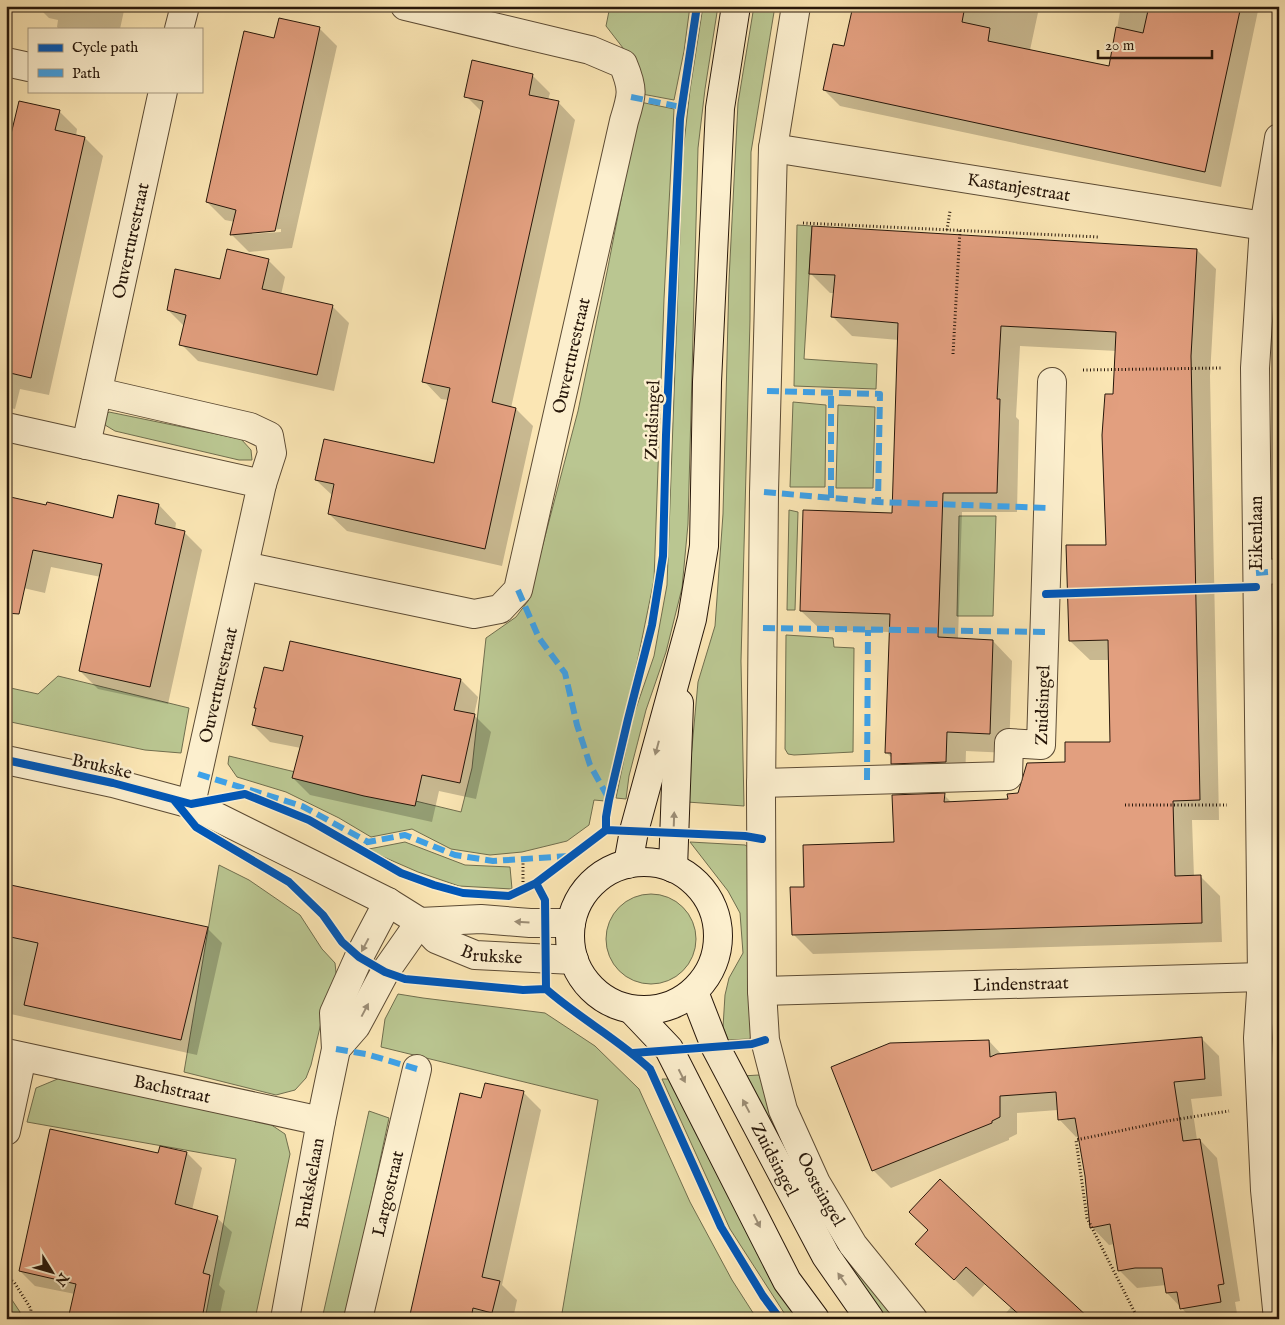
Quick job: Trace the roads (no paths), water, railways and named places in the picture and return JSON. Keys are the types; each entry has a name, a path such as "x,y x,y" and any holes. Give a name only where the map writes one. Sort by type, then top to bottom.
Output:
{"street":[{"path":"180,28 186,6"},
{"name":"Ouverturestraat","path":"244,566 474,614 500,610 518,590 631,97 630,81 623,64 590,50 405,6"},
{"path":"628,864 634,832 692,619 704,546 707,382 720,108 736,6"},
{"path":"762,990 761,783 764,492 772,148 796,6"},
{"path":"6,62 28,66"},
{"name":"Ouverturestraat","path":"86,445 157,92"},
{"name":"Eikenlaan","path":"1278,1319 1265,1190 1258,1038 1270,974 1259,805 1267,572 1255,368 1264,226 1279,138"},
{"name":"Kastanjestraat","path":"772,148 1264,226"},
{"name":"Zuidsingel","path":"761,783 1008,776 1009,743 1042,745 1052,382"},
{"name":"Ouverturestraat","path":"98,392 250,427 269,436 272,453 262,484 191,804"},
{"path":"6,427 262,484"},
{"path":"674,868 680,667"},
{"name":"Brukske","path":"6,760 113,783 191,804 388,902 420,922 436,939 475,955 574,960"},
{"path":"651,862 674,868 698,885 714,910 718,939 712,968 694,992 666,1008 632,1010 607,1001 587,984 574,960 570,942 558,923 602,875 628,864 651,862"},
{"name":"Brukskelaan","path":"285,1319 336,1049 334,1012 359,957 388,902"},
{"name":"Brukske","path":"420,922 481,919 558,923"},
{"name":"Brukskelaan","path":"336,1049 356,1026 385,972 420,922"},
{"name":"Lindenstraat","path":"762,990 1270,974"},
{"name":"Oostsingel","path":"762,990 765,1040 782,1110 816,1182 853,1245 913,1319"},
{"name":"Zuidsingel","path":"694,992 715,1046 826,1256 870,1319"},
{"path":"632,1010 668,1049 787,1281 815,1319"},
{"name":"Bachstraat","path":"6,1131 14,1055 321,1122"},
{"name":"Largostraat","path":"358,1319 417,1069"}]}
